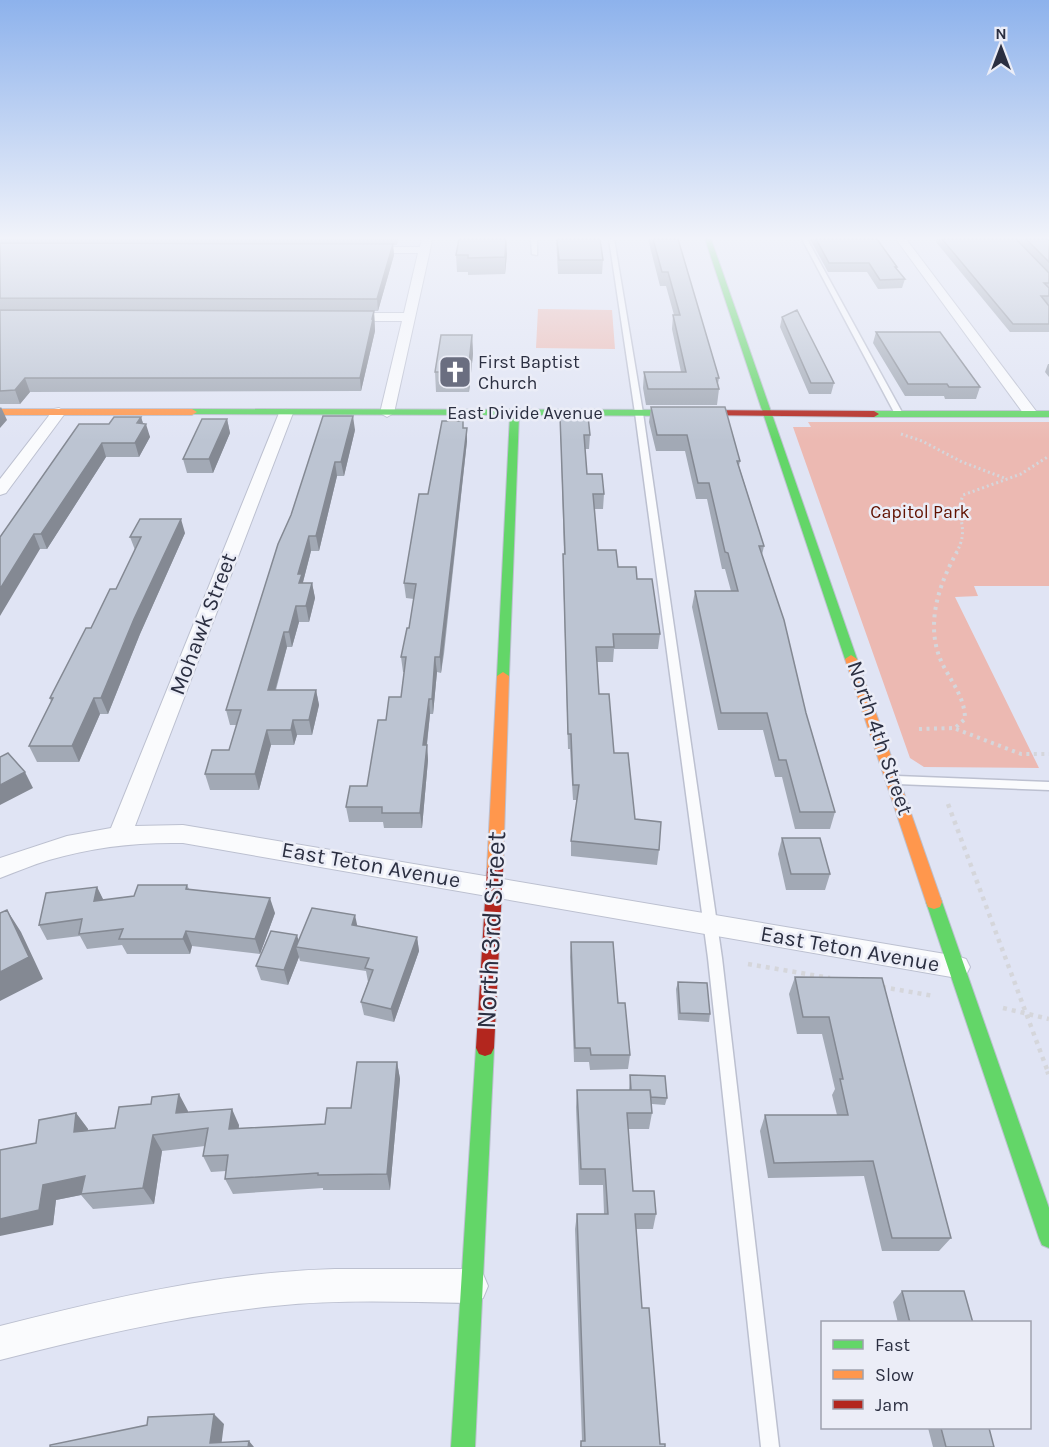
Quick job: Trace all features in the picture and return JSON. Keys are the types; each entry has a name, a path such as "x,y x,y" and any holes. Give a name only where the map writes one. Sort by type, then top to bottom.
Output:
{"street":[{"path":"387,413 412,307"},
{"name":"North 4th Street","path":"732,307 1049,1239"},
{"path":"951,307 1031,414"},
{"path":"333,317 410,317"},
{"name":"East Divide Avenue","path":"0,412 1049,414"},
{"path":"0,490 58,412"},
{"name":"Mohawk Street","path":"120,834 286,413"},
{"name":"North 3rd Street","path":"463,1447 494,886 515,413"},
{"name":"East Teton Avenue","path":"0,868 60,846 120,834 153,832 193,835 957,967"},
{"path":"0,1343 173,1304 247,1293 315,1286 471,1286"}],"lane":[{"path":"622,307 639,413 710,925 770,1447"},
{"path":"841,307 899,414"},
{"path":"894,780 1049,786"}],"path":[{"path":"897,433 922,441 962,462 1007,480"},
{"path":"955,728 965,719 966,712 939,658 935,644 935,604 941,584 965,535 958,506 963,495 977,488 1021,474 1049,456"},
{"path":"919,729 955,728 1021,754 1049,754"},
{"path":"948,804 1049,1074"},
{"path":"748,964 839,980"},
{"path":"873,986 1025,1012 1049,1019"}],"green space":[{"path":"538,309 612,310 615,349 536,348"},
{"name":"Capitol Park","path":"808,422 1049,422 1049,586 974,586 978,596 955,597 1039,768 924,767 910,758 793,427 811,427"}],"building":[{"path":"678,307 698,307 719,378 716,378 719,389 648,389 644,372 686,372 673,315 680,315"},
{"path":"998,307 1049,307 1049,324 1013,324"},
{"path":"0,310 374,311 360,378 25,378 15,390 0,391"},
{"path":"797,310 834,383 811,383 782,317"},
{"path":"876,332 940,332 980,387 908,384"},
{"path":"441,335 472,335 468,372 435,372"},
{"path":"651,407 725,407 740,461 737,461 764,546 759,546 784,620 806,713 835,812 800,812 786,760 779,760 767,713 721,713 695,591 738,591 728,553 725,552 709,483 698,483 687,435 657,435"},
{"path":"323,416 353,416 341,462 335,462 316,536 309,536 298,574 302,574 299,583 312,583 306,606 296,606 289,632 284,632 268,690 316,690 309,720 293,720 291,730 267,730 255,774 205,774 212,750 229,750 241,710 226,710 278,544 291,515"},
{"path":"560,416 588,416 590,435 584,435 587,474 602,474 604,494 593,494 598,550 616,550 618,567 636,567 637,579 652,579 660,634 613,634 614,647 596,647 599,694 609,694 614,753 628,753 635,819 661,822 659,850 571,841 579,785 573,785 571,734 568,734"},
{"path":"114,417 141,417 137,423 146,424 135,443 102,443 41,534 34,534 0,589 0,537 79,424 109,424"},
{"path":"202,419 227,419 209,459 183,459"},
{"path":"442,421 463,421 463,428 467,428 440,657 435,657 432,699 429,699 423,745 427,745 420,813 382,813 382,807 346,807 350,786 367,786 378,720 386,720 389,697 401,697 406,657 401,657 407,628 409,628 416,584 404,583 419,494 428,494"},
{"path":"140,519 181,519 134,619 101,698 94,698 72,746 29,746 53,698 50,698 86,628 91,628 110,589 116,589 141,537 130,537"},
{"path":"8,753 25,772 0,785 0,757"},
{"path":"782,838 820,838 830,874 791,874"},
{"path":"138,885 187,885 186,889 270,898 255,939 186,931 183,939 119,939 123,929 79,934 82,919 39,925 46,893 97,887 94,901 134,896"},
{"path":"312,908 355,915 352,925 417,937 391,1009 361,1002 373,970 365,968 369,958 296,947"},
{"path":"7,910 29,957 0,972 0,913"},
{"path":"271,931 297,935 284,970 256,966"},
{"path":"571,942 613,942 618,1003 625,1003 630,1055 591,1055 590,1048 575,1048"},
{"path":"795,977 882,978 951,1238 892,1238 873,1161 774,1163 765,1115 848,1115 840,1079 843,1079 829,1017 803,1017"},
{"path":"678,982 707,983 710,1014 680,1013"},
{"path":"357,1062 397,1062 387,1174 318,1175 318,1173 225,1179 228,1155 203,1156 208,1128 153,1135 143,1188 81,1194 85,1176 43,1185 39,1210 0,1219 0,1150 36,1143 39,1120 76,1113 74,1132 115,1128 119,1107 151,1104 152,1097 179,1094 176,1113 232,1109 229,1129 325,1124 327,1108 351,1108"},
{"path":"630,1075 665,1076 667,1098 651,1097 650,1090 631,1090"},
{"path":"577,1090 650,1090 652,1113 627,1113 633,1191 654,1191 656,1214 635,1214 642,1308 649,1308 660,1444 665,1444 665,1447 581,1447 581,1441 585,1441 577,1214 608,1214 605,1169 581,1169"},
{"path":"902,1291 964,1291 972,1321 910,1321"},
{"path":"214,1414 210,1443 249,1441 248,1447 50,1447 50,1445 147,1425 148,1417"},
{"path":"941,1429 989,1429 994,1447 946,1447"}],"traffic: fast":[{"path":"731,307 851,659"},
{"path":"192,412 698,413"},
{"path":"503,676 515,413"},
{"path":"874,414 1049,414"},
{"path":"934,902 1049,1238"},
{"path":"463,1447 485,1048"}],"traffic: slow":[{"path":"0,412 192,412"},
{"path":"851,659 934,902"},
{"path":"495,869 503,676"}],"traffic: jam":[{"path":"698,413 874,414"},
{"path":"485,1048 495,869"}],"place":[{"name":"First Baptist Church","path":"455,372"}]}
